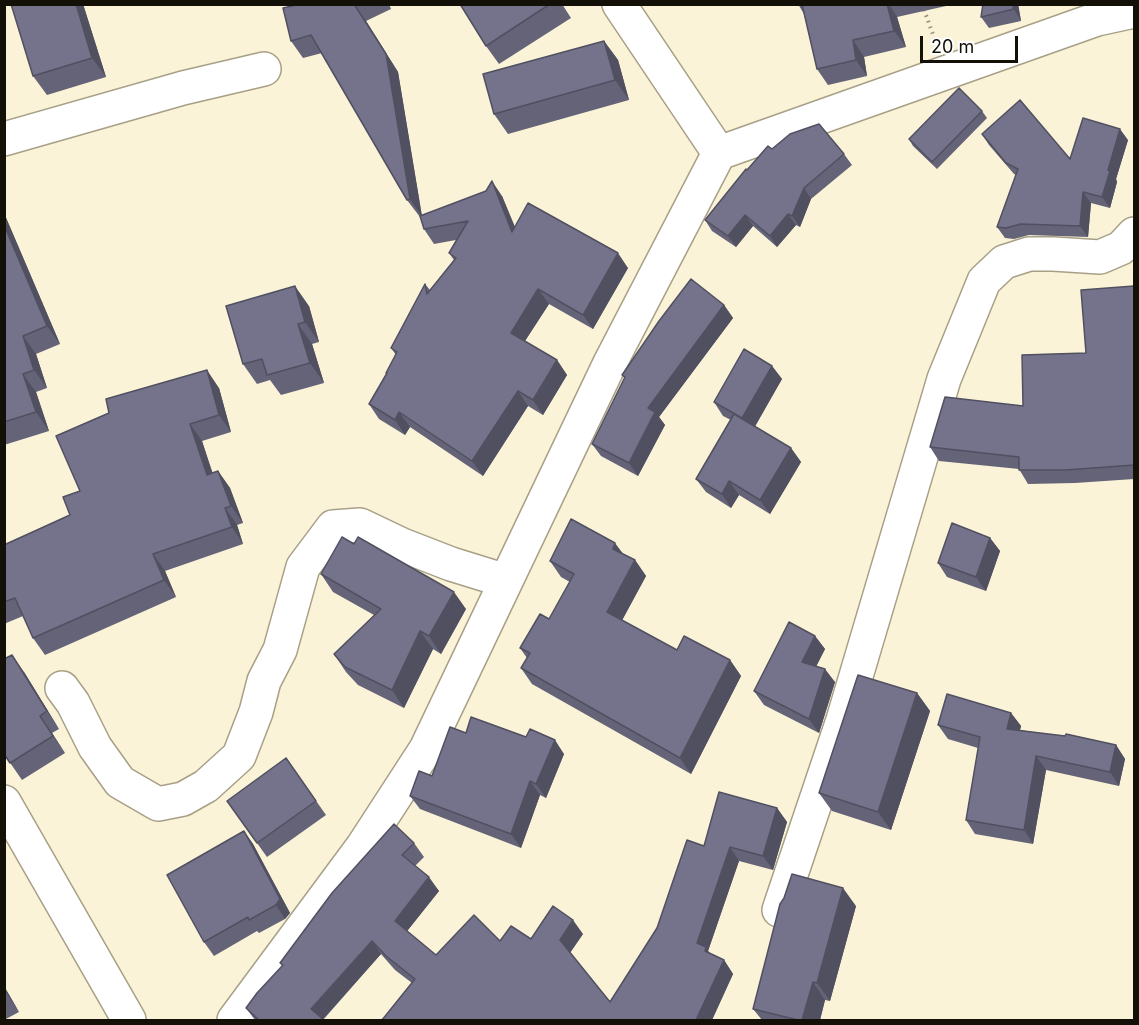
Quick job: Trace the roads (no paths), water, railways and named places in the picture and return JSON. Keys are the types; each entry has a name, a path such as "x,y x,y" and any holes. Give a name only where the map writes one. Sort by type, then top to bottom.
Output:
{"street":[{"path":"619,4 719,153"},
{"path":"234,1020 363,846 426,749 610,363 719,153 1096,19 1134,11"},
{"path":"4,139 183,88 264,69"},
{"path":"779,910 843,720 944,379 984,281 1004,262 1029,254 1100,257 1122,248 1133,239"},
{"path":"62,688 95,747 120,782 158,804 183,799 206,786 239,756 256,712 264,681 280,650 303,567 333,527 360,525 402,545 506,581"},
{"path":"4,802 129,1020"}]}
